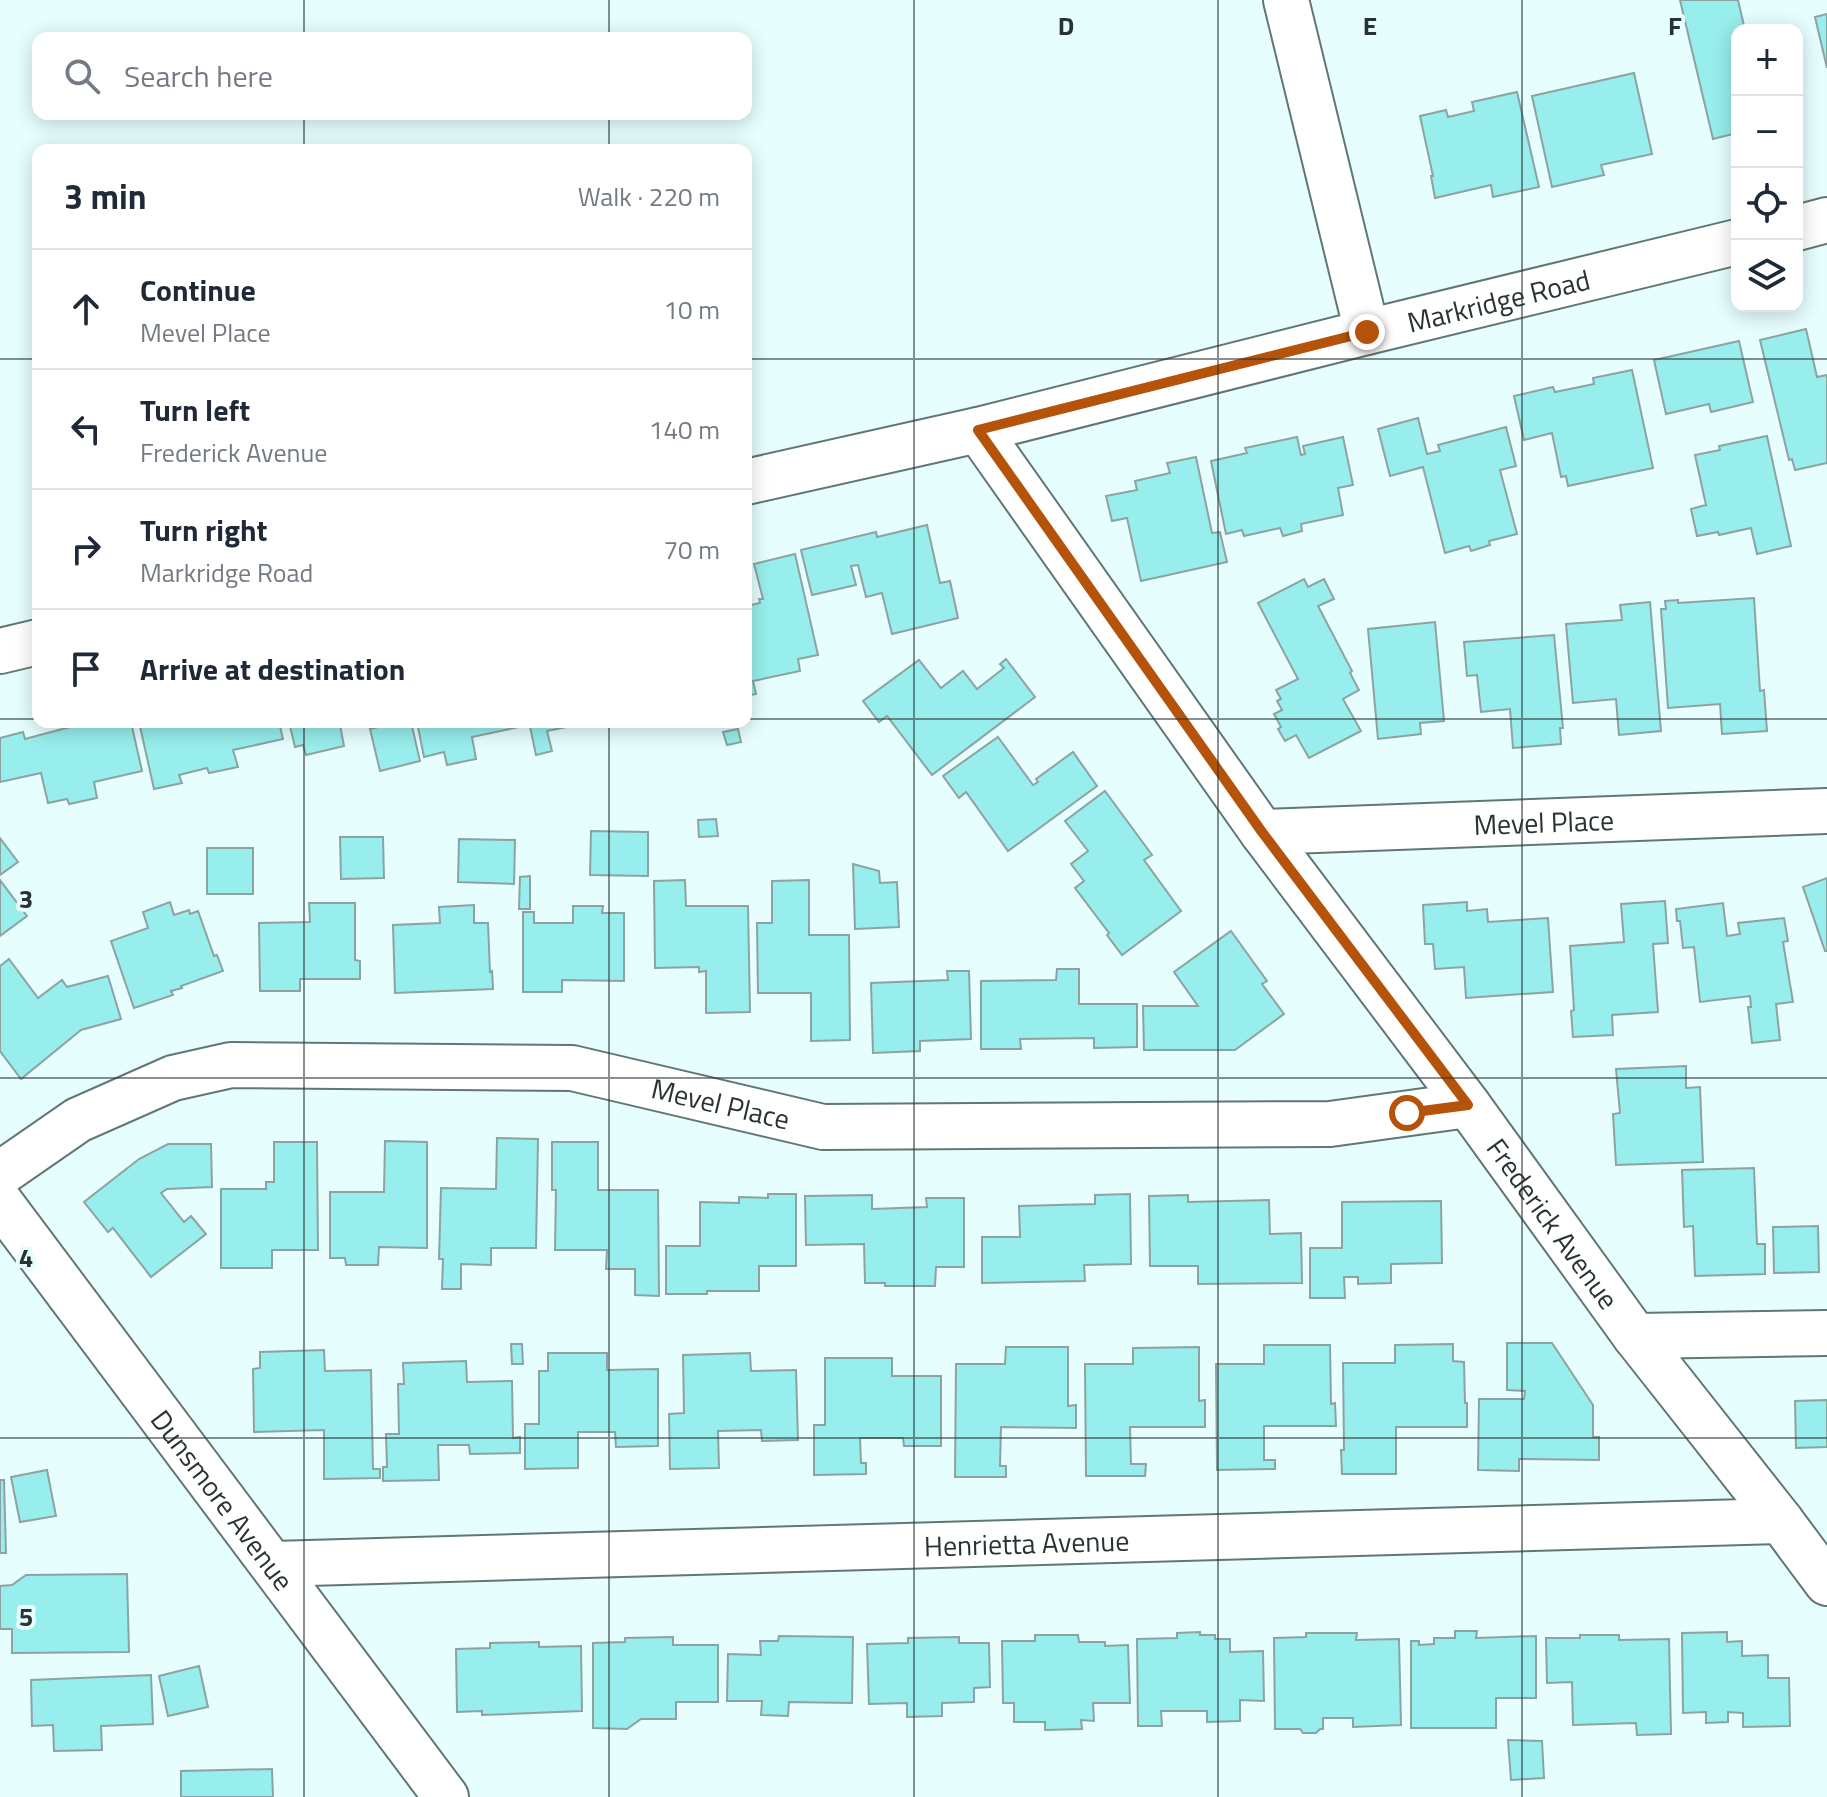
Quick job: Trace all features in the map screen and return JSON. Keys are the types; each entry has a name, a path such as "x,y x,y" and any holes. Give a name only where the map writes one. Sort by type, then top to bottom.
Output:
{"street":[{"path":"1286,0 1367,332"},
{"path":"1803,226 1827,220"},
{"name":"Markridge Road","path":"752,481 978,430 1731,243"},
{"name":"Frederick Avenue","path":"978,430 1262,832 1468,1105 1635,1336 1827,1583"},
{"path":"0,651 32,643"},
{"name":"Mevel Place","path":"1262,832 1827,811"},
{"name":"Mevel Place","path":"0,1174 78,1120 173,1078 231,1065 572,1068 823,1127 1330,1124 1468,1105"},
{"name":"Dunsmore Avenue","path":"0,1202 446,1797"},
{"path":"1635,1336 1827,1333"},
{"name":"Henrietta Avenue","path":"273,1564 1781,1521"}],"building":[{"path":"1680,0 1738,0 1744,24 1731,24 1731,134 1713,139"},
{"path":"1827,14 1827,68 1815,17"},
{"path":"1634,73 1652,154 1601,165 1604,175 1552,187 1532,96"},
{"path":"1517,92 1539,187 1493,197 1491,185 1435,198 1420,116 1446,110 1448,117 1474,111 1472,102"},
{"path":"1806,329 1817,377 1827,375 1827,463 1795,470 1792,459 1789,460 1760,340"},
{"path":"1739,341 1753,402 1711,412 1709,404 1666,414 1654,360"},
{"path":"1632,370 1653,468 1568,486 1566,476 1561,477 1552,433 1524,440 1514,396 1553,387 1555,392 1594,384 1593,378"},
{"path":"1418,418 1427,454 1440,451 1438,445 1506,427 1516,466 1500,470 1517,534 1489,541 1490,545 1471,551 1469,546 1445,553 1423,467 1390,476 1378,429"},
{"path":"1767,436 1791,546 1757,554 1751,528 1697,536 1691,509 1706,505 1695,455 1720,450 1719,446"},
{"path":"1297,437 1301,455 1305,454 1303,446 1343,437 1353,485 1338,488 1343,515 1301,524 1302,531 1283,536 1280,528 1244,536 1242,530 1226,534 1211,461 1247,453 1245,448"},
{"path":"1196,457 1212,533 1220,532 1227,562 1141,581 1127,518 1112,521 1106,496 1137,490 1135,481 1170,473 1167,463"},
{"path":"927,525 940,583 950,581 958,618 892,634 882,593 866,597 858,565 851,566 856,585 812,595 801,550 876,532 877,537"},
{"path":"795,554 818,655 798,659 800,671 753,681 756,694 752,695 752,605 763,599 754,564"},
{"path":"1304,579 1308,587 1324,579 1334,599 1318,606 1359,690 1343,699 1361,731 1309,758 1296,735 1285,741 1278,729 1281,727 1274,714 1282,710 1276,690 1298,679 1258,603"},
{"path":"1754,598 1760,691 1764,690 1767,731 1722,734 1720,704 1668,708 1661,609 1666,609 1665,601 1678,600 1678,603"},
{"path":"1650,602 1661,731 1619,735 1616,699 1573,703 1566,624 1622,620 1620,605"},
{"path":"1435,622 1444,721 1420,723 1421,734 1378,739 1368,629"},
{"path":"1554,635 1563,728 1560,728 1561,744 1513,748 1510,709 1481,712 1477,675 1467,676 1464,642"},
{"path":"1006,659 1035,697 932,775 887,716 879,722 863,701 919,660 941,688 963,671 977,689 1004,668 1000,664"},
{"path":"66,728 132,728 142,771 94,782 97,798 69,804 67,799 48,803 41,773 0,782 0,738 23,732 25,739"},
{"path":"140,728 280,728 283,739 233,750 238,767 209,773 207,768 179,775 182,783 154,789"},
{"path":"290,728 341,728 344,746 306,755 303,745 295,747"},
{"path":"412,728 420,761 380,771 370,729"},
{"path":"418,728 514,728 472,737 476,759 447,765 444,752 424,757"},
{"path":"530,728 562,728 547,731 552,751 536,755"},
{"path":"738,729 741,742 727,745 723,732"},
{"path":"998,737 1033,785 1038,782 1036,779 1073,752 1097,786 1008,851 966,792 959,798 943,776"},
{"path":"1105,791 1152,855 1144,860 1181,911 1122,955 1075,888 1084,881 1071,864 1088,851 1065,821"},
{"path":"716,819 718,836 699,837 698,820"},
{"path":"591,831 648,832 648,876 590,875"},
{"path":"340,837 383,837 384,878 341,879"},
{"path":"0,838 18,862 0,875"},
{"path":"459,839 515,840 514,884 458,882"},
{"path":"207,848 253,848 253,894 207,894"},
{"path":"853,864 879,871 880,883 897,882 899,927 855,929"},
{"path":"530,876 530,909 519,909 520,877"},
{"path":"1827,878 1827,951 1825,951 1803,887"},
{"path":"0,880 27,916 0,936"},
{"path":"685,880 686,906 748,906 750,1012 706,1013 706,971 699,972 699,967 655,968 654,881"},
{"path":"809,880 809,935 849,935 850,1040 811,1041 811,993 758,993 757,923 772,923 772,881"},
{"path":"1665,901 1668,943 1653,944 1658,1012 1612,1015 1613,1035 1573,1037 1570,946 1624,942 1621,904"},
{"path":"170,902 174,915 189,910 190,914 198,911 214,956 217,955 223,971 181,986 171,991 173,995 134,1008 111,941 148,928 143,912"},
{"path":"1467,902 1467,911 1487,909 1488,922 1548,918 1553,992 1466,998 1464,967 1435,969 1433,944 1425,944 1423,905"},
{"path":"309,903 355,903 355,960 360,961 360,979 300,979 300,991 260,991 259,923 310,922"},
{"path":"1723,903 1727,936 1740,934 1738,923 1784,918 1788,941 1783,942 1793,1002 1776,1004 1780,1040 1752,1043 1748,1007 1751,1007 1750,996 1700,1002 1694,947 1683,948 1676,909"},
{"path":"474,905 474,923 488,923 493,989 395,993 393,925 440,923 439,907"},
{"path":"573,906 603,906 602,913 624,913 624,981 562,980 562,992 523,992 523,912 534,912 534,923 573,923"},
{"path":"1231,931 1267,981 1262,984 1284,1014 1235,1050 1144,1050 1143,1006 1198,1006 1174,972"},
{"path":"9,959 38,998 62,980 67,987 108,976 121,1019 81,1030 21,1079 0,1051 0,966"},
{"path":"1057,969 1079,969 1079,1004 1137,1004 1137,1047 1094,1048 1094,1038 1020,1039 1021,1049 981,1049 981,981 1056,980"},
{"path":"947,971 969,971 971,1039 920,1041 920,1051 873,1053 871,983 948,980"},
{"path":"1686,1066 1686,1088 1700,1087 1703,1162 1616,1165 1613,1114 1620,1113 1616,1069"},
{"path":"497,1138 538,1139 536,1248 491,1248 491,1265 461,1264 461,1289 442,1289 443,1259 439,1259 441,1188 496,1189"},
{"path":"385,1141 427,1142 427,1248 379,1247 378,1265 346,1265 345,1258 330,1258 330,1192 384,1192"},
{"path":"274,1142 317,1142 318,1250 272,1250 272,1268 221,1268 221,1189 266,1189 266,1182 274,1182"},
{"path":"552,1142 598,1142 598,1190 658,1190 659,1296 635,1295 635,1269 606,1269 607,1250 555,1250 556,1190 552,1190"},
{"path":"168,1144 211,1144 212,1187 167,1189 161,1193 184,1222 191,1216 206,1234 151,1277 113,1228 108,1232 84,1202 139,1159"},
{"path":"1754,1168 1757,1244 1765,1244 1765,1274 1695,1276 1693,1226 1684,1227 1682,1170"},
{"path":"768,1194 796,1194 796,1266 759,1266 759,1291 666,1294 666,1246 700,1246 700,1202 739,1203 739,1197 768,1198"},
{"path":"1130,1194 1131,1264 1084,1265 1085,1281 982,1283 982,1237 1020,1237 1019,1206 1095,1204 1095,1195"},
{"path":"872,1195 872,1209 927,1207 926,1198 964,1198 964,1267 936,1267 935,1286 885,1286 885,1283 865,1283 864,1244 806,1245 805,1196"},
{"path":"1188,1195 1188,1202 1269,1200 1270,1234 1301,1233 1302,1283 1198,1284 1198,1266 1150,1266 1149,1196"},
{"path":"1441,1201 1442,1263 1391,1264 1391,1283 1358,1284 1358,1277 1344,1277 1345,1298 1310,1298 1310,1248 1342,1248 1342,1202"},
{"path":"1818,1226 1819,1272 1774,1273 1773,1227"},
{"path":"1507,1343 1552,1343 1593,1405 1593,1437 1599,1437 1599,1460 1519,1459 1519,1471 1478,1470 1479,1399 1524,1399 1525,1391 1507,1390"},
{"path":"511,1344 522,1344 523,1364 512,1364"},
{"path":"1453,1344 1453,1361 1464,1362 1467,1427 1396,1427 1396,1474 1342,1474 1343,1363 1395,1363 1395,1345"},
{"path":"1264,1345 1330,1345 1331,1404 1335,1403 1336,1426 1264,1426 1264,1460 1275,1460 1275,1469 1217,1470 1216,1364 1264,1364"},
{"path":"1006,1347 1068,1347 1068,1406 1076,1405 1076,1428 1001,1427 1000,1466 1006,1466 1006,1477 955,1477 956,1364 1005,1364"},
{"path":"1199,1347 1199,1401 1205,1400 1205,1427 1130,1427 1131,1464 1146,1464 1145,1476 1086,1476 1085,1364 1133,1364 1133,1348"},
{"path":"324,1350 325,1371 371,1370 373,1469 380,1469 380,1478 324,1479 324,1430 254,1432 253,1369 260,1368 260,1352"},
{"path":"548,1353 607,1353 607,1370 658,1369 658,1446 616,1447 615,1432 578,1432 578,1468 525,1469 525,1424 539,1424 539,1371 548,1371"},
{"path":"750,1353 751,1371 796,1370 798,1440 762,1441 761,1430 718,1431 719,1468 670,1469 669,1414 684,1413 683,1355"},
{"path":"825,1358 892,1358 892,1376 941,1376 941,1446 904,1446 903,1438 860,1438 861,1463 866,1463 866,1474 814,1475 814,1425 825,1425"},
{"path":"466,1361 467,1382 512,1381 513,1438 520,1437 520,1453 470,1454 469,1445 438,1445 439,1480 383,1481 383,1467 387,1467 386,1434 399,1434 398,1384 404,1384 403,1363"},
{"path":"1827,1400 1827,1447 1796,1448 1795,1401"},
{"path":"47,1470 56,1516 20,1522 11,1477"},
{"path":"0,1480 4,1480 6,1553 0,1553"},
{"path":"127,1574 129,1652 12,1653 12,1629 0,1629 0,1586 12,1585 26,1575"},
{"path":"1455,1631 1477,1631 1476,1638 1536,1636 1536,1698 1496,1698 1496,1728 1411,1728 1411,1641 1419,1641 1419,1645 1434,1644 1434,1638 1455,1638"},
{"path":"1200,1632 1200,1635 1215,1635 1215,1639 1230,1639 1230,1652 1263,1651 1264,1701 1240,1700 1240,1721 1207,1722 1207,1711 1161,1711 1162,1726 1138,1726 1137,1639 1177,1638 1177,1633"},
{"path":"1727,1632 1727,1642 1742,1641 1742,1656 1768,1655 1768,1678 1789,1678 1790,1726 1743,1727 1743,1713 1728,1712 1728,1722 1706,1723 1706,1712 1683,1713 1682,1633"},
{"path":"1306,1633 1357,1633 1356,1640 1399,1639 1401,1725 1353,1727 1353,1718 1323,1718 1323,1729 1316,1733 1303,1733 1300,1729 1275,1729 1274,1638 1306,1637"},
{"path":"1035,1635 1078,1635 1079,1642 1105,1642 1105,1646 1128,1645 1130,1703 1093,1703 1094,1721 1081,1720 1082,1729 1045,1730 1045,1722 1014,1722 1014,1703 1003,1703 1002,1641 1035,1641"},
{"path":"1580,1635 1619,1635 1619,1640 1669,1639 1671,1734 1637,1735 1636,1723 1573,1725 1572,1682 1547,1683 1546,1638 1580,1638"},
{"path":"779,1636 853,1637 852,1703 789,1702 788,1716 761,1715 762,1701 727,1701 728,1654 761,1655 760,1641 778,1641"},
{"path":"673,1637 673,1645 718,1645 718,1702 676,1702 676,1719 641,1719 627,1729 593,1728 593,1643 625,1642 625,1638"},
{"path":"959,1637 959,1643 989,1643 990,1687 974,1688 974,1702 942,1703 942,1716 907,1717 907,1703 869,1704 867,1644 908,1643 908,1638"},
{"path":"539,1642 539,1647 581,1646 582,1711 482,1715 482,1711 457,1712 456,1649 490,1648 490,1643"},
{"path":"199,1666 208,1707 168,1716 159,1676"},
{"path":"151,1675 153,1724 101,1726 102,1750 54,1751 53,1725 32,1726 31,1680"},
{"path":"1508,1740 1542,1741 1544,1778 1511,1780"},
{"path":"272,1769 273,1797 181,1797 181,1771"}],"route":[{"path":"1367,332 978,430 1262,832 1468,1105 1407,1113"}]}
